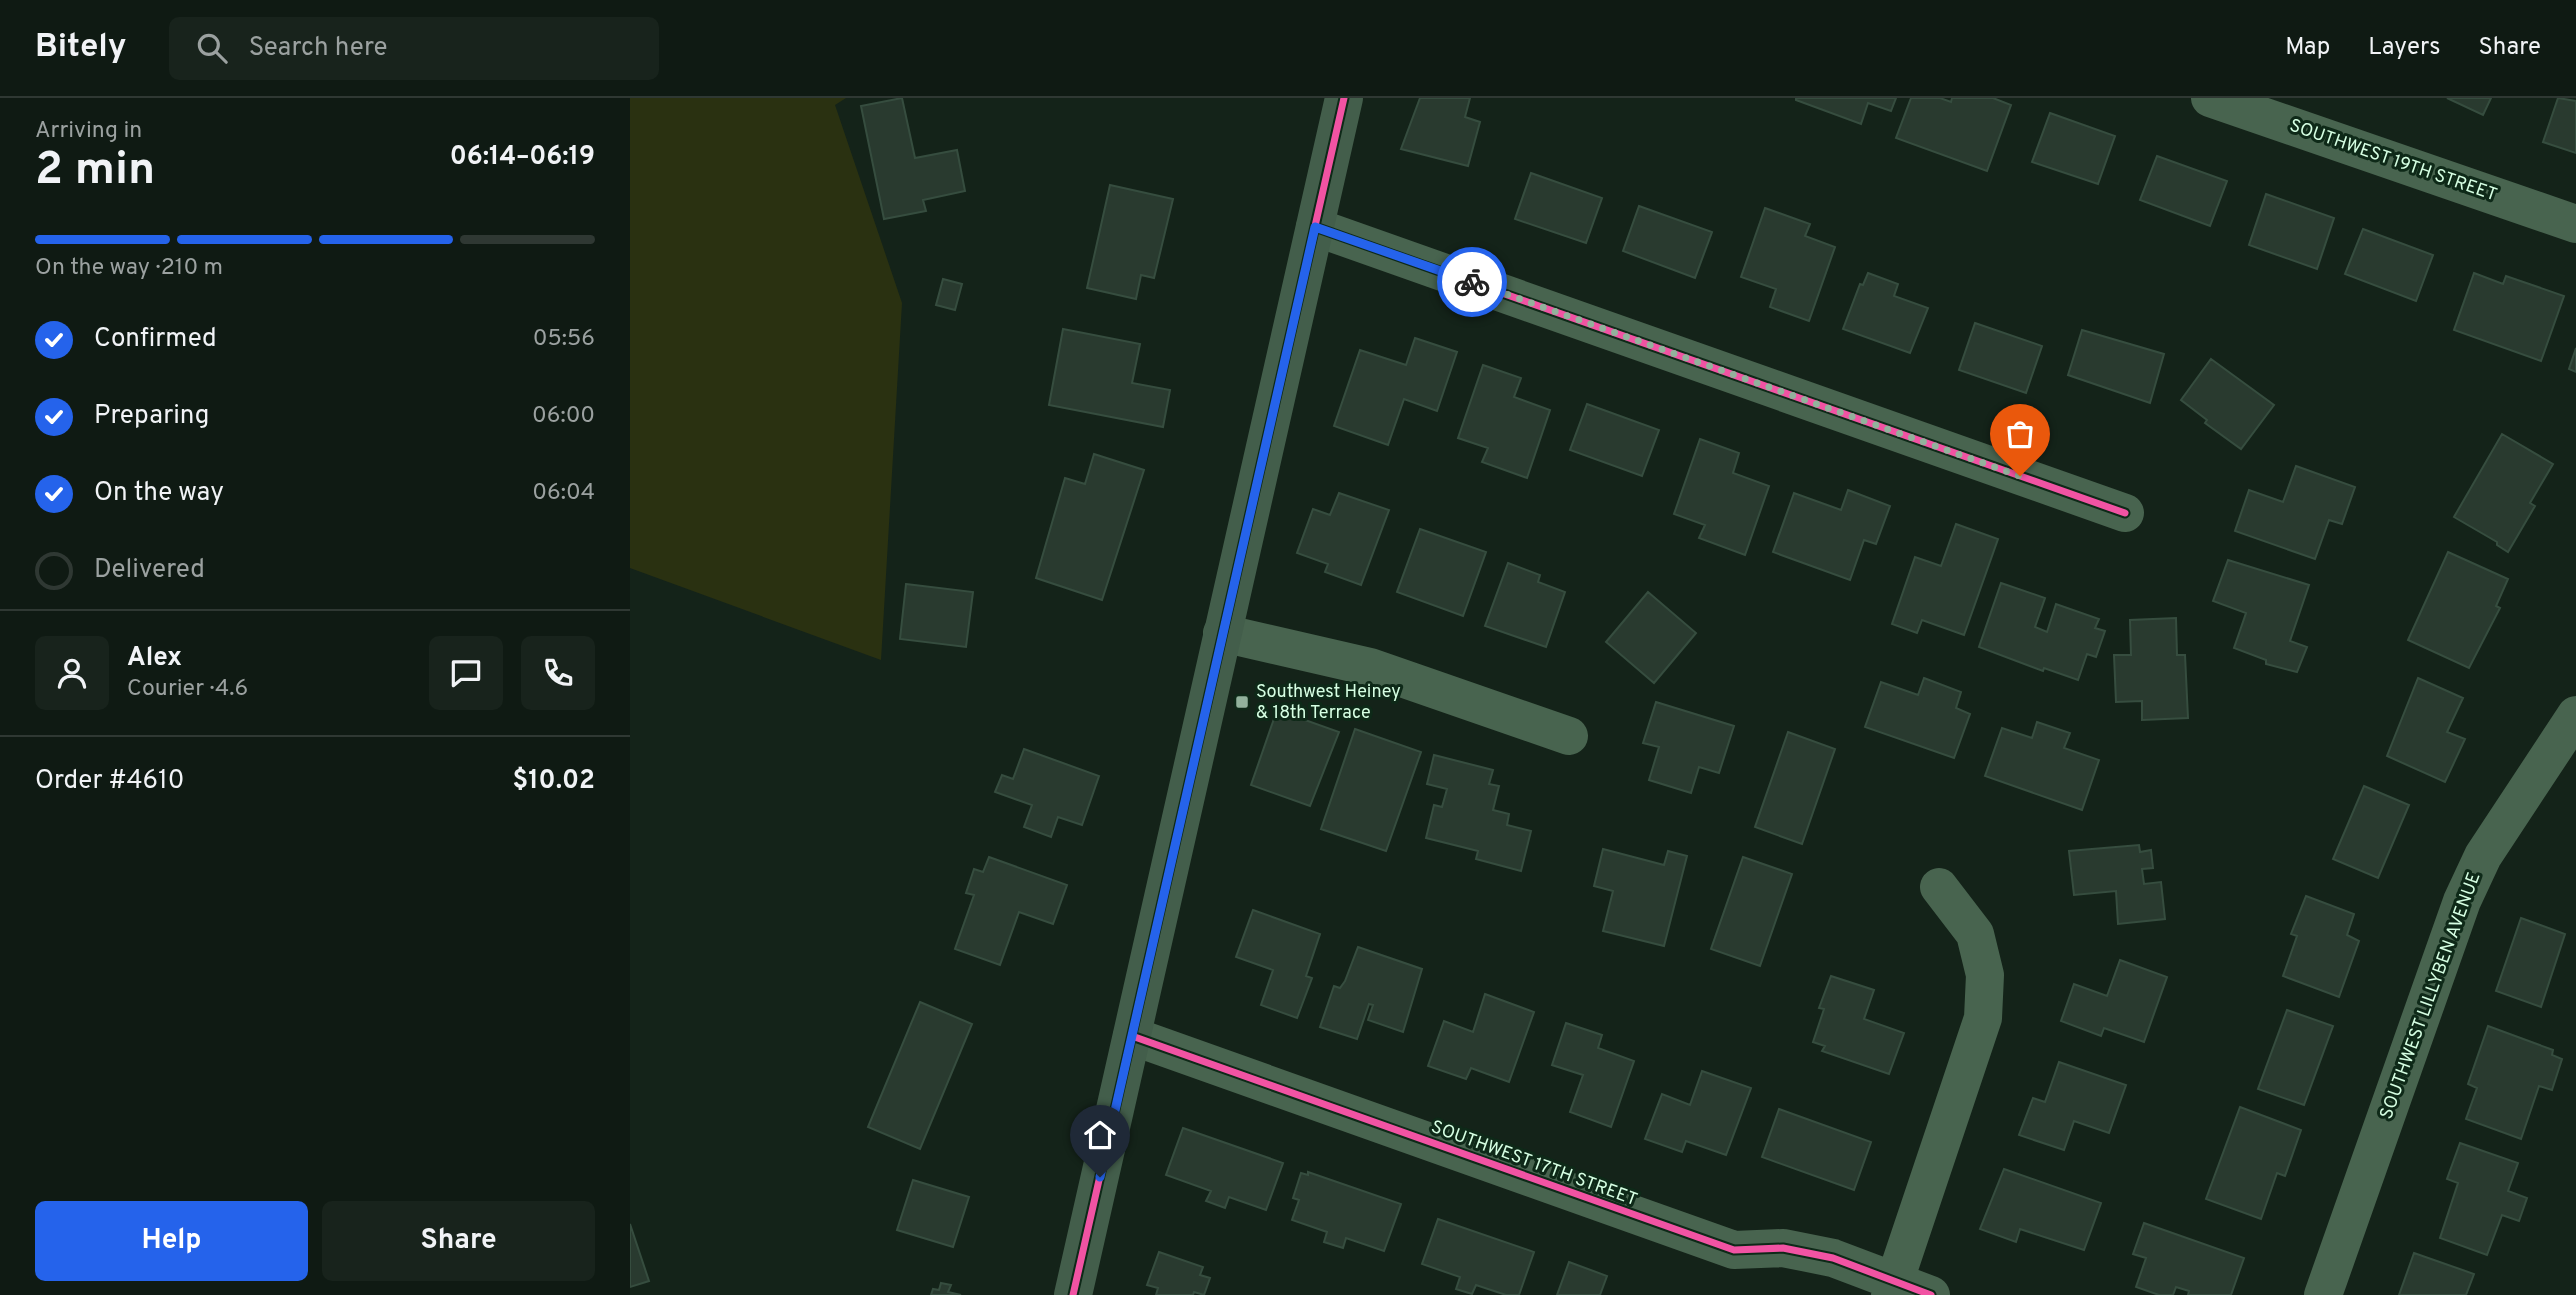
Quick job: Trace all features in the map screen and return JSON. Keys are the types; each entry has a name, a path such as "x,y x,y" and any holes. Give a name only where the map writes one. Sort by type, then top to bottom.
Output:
{"street":[{"path":"1073,1295 1344,98"},
{"name":"SOUTHWEST 19TH STREET","path":"2215,99 2576,225"},
{"path":"1315,227 2125,513"},
{"path":"1222,633 1370,667 1569,736"},
{"name":"SOUTHWEST LILLYBEN AVENUE","path":"2323,1295 2462,901 2483,856 2576,715"},
{"path":"1892,1288 1983,1017 1985,975 1975,934 1939,887"},
{"name":"SOUTHWEST 17TH STREET","path":"1132,1036 1734,1250 1783,1248 1833,1258 1892,1288 1931,1295"}],"green space":[{"path":"630,98 846,98 835,105 902,303 881,660 630,568"}],"building":[{"path":"902,98 915,158 957,150 965,191 923,200 926,211 884,219 861,106"},
{"path":"1420,98 1470,98 1465,117 1480,122 1468,166 1401,149"},
{"path":"1796,98 1896,98 1891,111 1868,103 1861,124"},
{"path":"1911,98 1940,98 1951,102 1952,98 1993,98 2011,105 1987,171 1896,138"},
{"path":"2447,98 2491,98 2483,115"},
{"path":"2558,98 2576,101 2576,153 2543,142"},
{"path":"2050,113 2115,136 2098,184 2032,162"},
{"path":"2157,156 2227,181 2210,226 2140,200"},
{"path":"1531,173 1602,198 1586,243 1515,219"},
{"path":"1110,185 1173,199 1154,278 1141,275 1136,299 1087,288"},
{"path":"2266,194 2334,218 2317,269 2249,245"},
{"path":"1639,206 1712,232 1695,278 1623,251"},
{"path":"1765,208 1810,224 1805,236 1835,247 1809,321 1770,307 1776,289 1741,277"},
{"path":"2363,229 2433,255 2416,301 2345,274"},
{"path":"1868,273 1898,284 1894,296 1928,308 1910,353 1843,329 1860,284 1863,285"},
{"path":"2474,273 2503,284 2506,276 2564,296 2541,361 2454,330"},
{"path":"943,279 962,284 955,310 936,305"},
{"path":"1975,323 2042,346 2026,393 1959,370"},
{"path":"1063,329 1140,344 1132,383 1170,390 1163,427 1049,405"},
{"path":"2082,330 2164,354 2150,403 2068,375"},
{"path":"1415,338 1457,352 1437,411 1404,399 1388,445 1334,426 1360,350 1406,365"},
{"path":"2576,348 2576,372 2569,369"},
{"path":"2211,359 2274,405 2241,449 2205,423 2207,420 2181,400"},
{"path":"1483,365 1521,378 1514,397 1550,410 1527,478 1482,462 1488,448 1458,438"},
{"path":"1587,404 1659,430 1642,476 1570,450"},
{"path":"2502,434 2553,464 2530,503 2535,506 2508,552 2497,545 2497,542 2454,517"},
{"path":"1700,439 1739,453 1733,473 1769,486 1745,555 1699,538 1705,525 1674,514"},
{"path":"1094,454 1144,470 1102,600 1036,578 1065,478 1085,484"},
{"path":"2296,466 2355,487 2342,524 2329,520 2315,559 2235,531 2249,490 2283,502"},
{"path":"1848,490 1890,506 1876,544 1864,540 1850,580 1773,552 1794,493 1841,510"},
{"path":"1339,493 1389,510 1361,585 1325,572 1328,564 1297,553 1313,509 1330,515"},
{"path":"1956,524 1998,539 1964,635 1922,620 1917,633 1892,624 1915,557 1941,566"},
{"path":"1420,529 1486,552 1463,616 1397,592"},
{"path":"2448,552 2508,579 2496,606 2500,608 2469,668 2408,640"},
{"path":"2228,560 2309,585 2290,641 2307,647 2297,672 2266,664 2266,660 2234,648 2246,613 2213,601"},
{"path":"1508,563 1540,575 1538,582 1565,592 1546,647 1485,626"},
{"path":"2001,583 2045,598 2035,627 2047,632 2056,604 2099,619 2095,628 2105,631 2096,657 2087,654 2078,680 2044,668 2043,671 1979,647"},
{"path":"906,584 973,592 966,647 900,639"},
{"path":"1648,592 1696,633 1654,683 1606,642"},
{"path":"2176,618 2177,655 2185,655 2188,718 2142,720 2142,701 2116,702 2114,655 2131,655 2130,620"},
{"path":"1924,678 1961,692 1956,708 1970,714 1954,758 1865,727 1881,682 1918,695"},
{"path":"2418,678 2463,698 2447,732 2465,739 2445,782 2387,756"},
{"path":"1656,702 1734,726 1719,773 1699,767 1691,793 1649,780 1659,747 1643,743"},
{"path":"1277,710 1339,732 1310,806 1251,785"},
{"path":"2037,722 2070,733 2064,748 2099,760 2082,810 1985,776 2002,728 2032,738"},
{"path":"1355,729 1421,752 1386,851 1321,829"},
{"path":"1788,732 1835,749 1802,844 1755,827"},
{"path":"1024,749 1099,776 1082,825 1058,817 1051,837 1024,827 1032,805 995,792 1002,775 1013,779"},
{"path":"1434,755 1493,770 1489,784 1499,786 1493,810 1509,814 1507,825 1531,831 1521,871 1476,859 1478,851 1426,838 1434,805 1442,807 1447,789 1427,784"},
{"path":"2364,786 2409,805 2378,878 2333,859"},
{"path":"2139,845 2140,852 2151,850 2153,868 2142,869 2144,884 2161,882 2165,919 2118,924 2116,891 2074,895 2069,851"},
{"path":"1603,849 1664,865 1668,851 1687,856 1664,946 1603,931 1613,891 1594,886"},
{"path":"989,857 1067,885 1053,924 1019,912 1000,965 955,949 974,895 966,893 974,869 983,872"},
{"path":"1743,857 1792,874 1760,966 1711,949"},
{"path":"2306,896 2354,914 2347,935 2359,941 2339,997 2283,976 2297,936 2291,934"},
{"path":"1253,910 1320,934 1306,976 1312,978 1297,1018 1261,1005 1273,970 1236,957"},
{"path":"2521,918 2565,934 2541,1007 2496,991"},
{"path":"1358,947 1422,969 1403,1032 1368,1020 1373,1005 1369,1004 1357,1039 1320,1027 1334,986 1340,988 1345,981"},
{"path":"2120,960 2167,977 2144,1042 2104,1028 2101,1036 2061,1021 2074,984 2107,996"},
{"path":"1831,976 1874,990 1864,1019 1904,1033 1889,1074 1822,1051 1825,1046 1813,1042 1824,1009 1819,1008"},
{"path":"1485,994 1534,1012 1509,1082 1471,1068 1466,1079 1428,1066 1444,1021 1473,1032"},
{"path":"920,1002 972,1024 920,1149 868,1127"},
{"path":"2287,1010 2333,1026 2304,1105 2258,1089"},
{"path":"1566,1023 1602,1035 1598,1048 1634,1061 1611,1127 1570,1112 1583,1075 1552,1065"},
{"path":"2488,1026 2553,1050 2552,1055 2562,1059 2552,1090 2539,1086 2521,1139 2466,1119 2477,1088 2468,1084"},
{"path":"2059,1062 2126,1085 2109,1133 2074,1121 2064,1150 2019,1135 2033,1098 2045,1102"},
{"path":"1702,1071 1751,1088 1726,1155 1686,1141 1682,1152 1645,1139 1662,1094 1690,1105"},
{"path":"2240,1107 2301,1130 2285,1176 2277,1173 2261,1219 2206,1199"},
{"path":"1779,1109 1871,1142 1854,1190 1762,1157"},
{"path":"1183,1128 1283,1163 1266,1210 1229,1197 1225,1208 1206,1201 1211,1191 1166,1175"},
{"path":"2460,1143 2518,1163 2508,1191 2527,1198 2519,1221 2502,1215 2487,1255 2440,1238 2458,1183 2447,1179"},
{"path":"2004,1169 2101,1203 2084,1250 2020,1229 2016,1242 1980,1229"},
{"path":"1308,1172 1401,1204 1384,1251 1346,1238 1343,1248 1324,1242 1327,1232 1292,1220 1299,1200 1293,1198 1301,1173 1308,1175"},
{"path":"913,1180 969,1197 953,1247 897,1230"},
{"path":"1438,1219 1534,1252 1519,1295 1506,1295 1476,1285 1472,1294 1456,1289 1460,1277 1422,1264"},
{"path":"2144,1223 2244,1258 2231,1295 2188,1295 2189,1291 2176,1287 2173,1295 2159,1295 2136,1287 2146,1258 2133,1254"},
{"path":"630,1224 649,1281 630,1287"},
{"path":"1159,1252 1203,1267 1200,1275 1210,1278 1204,1295 1194,1292 1193,1295 1156,1295 1158,1288 1147,1285"},
{"path":"2414,1253 2474,1274 2466,1295 2399,1295"},
{"path":"1569,1262 1607,1276 1600,1295 1557,1295"},
{"path":"941,1283 951,1285 948,1292 961,1295 931,1295 933,1289 939,1290"}],"cycle path":[{"path":"1073,1295 1344,98"},
{"path":"1315,227 2125,513"},
{"path":"1132,1036 1734,1250 1783,1248 1833,1258 1931,1295"}],"way so far":[{"path":"1472,282 2020,476"}],"place":[{"name":"Southwest Heiney & 18th Terrace","path":"1242,702"}],"route":[{"path":"1100,1177 1315,227 1472,282"}]}
